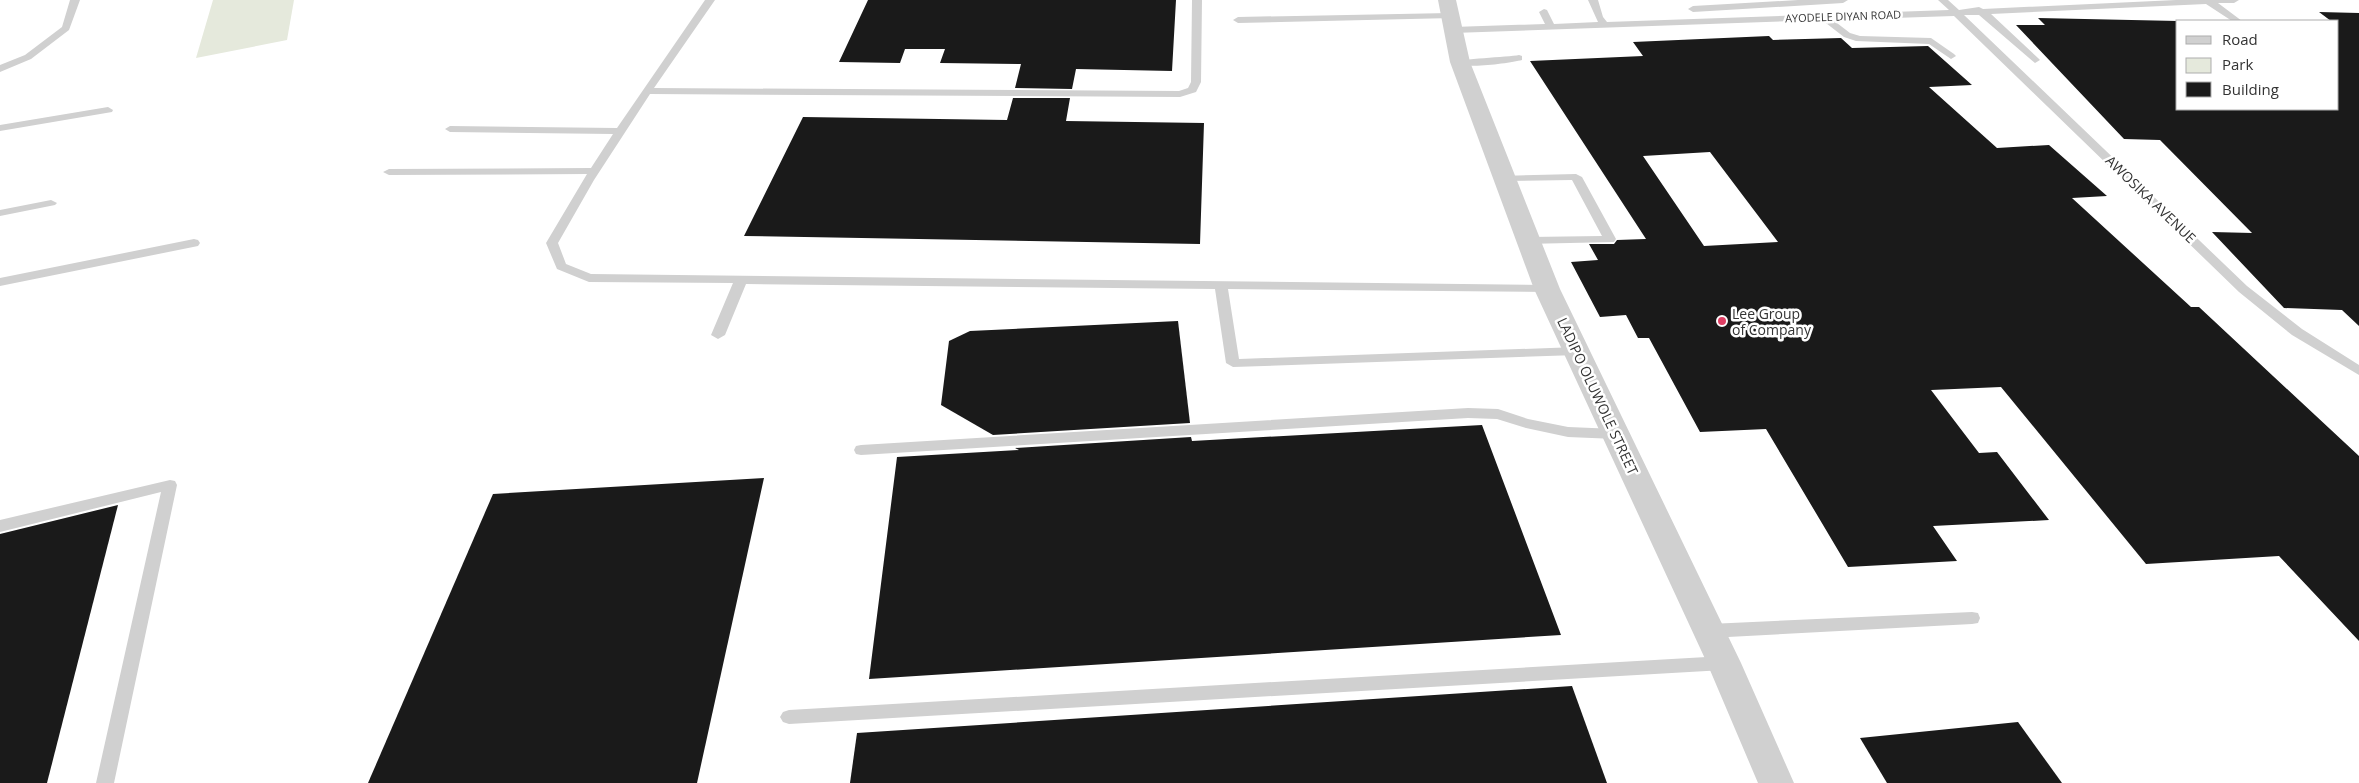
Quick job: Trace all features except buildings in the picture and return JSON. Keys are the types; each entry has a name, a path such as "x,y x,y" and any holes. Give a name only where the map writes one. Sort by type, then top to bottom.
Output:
{"street":[{"name":"LADIPO OLUWOLE STREET","path":"1450,15 1460,62 1547,289 1724,663 1776,783"}],"lane":[{"path":"0,69 28,57 66,28 75,0"},
{"path":"710,0 646,91 552,243 561,266 589,278 1547,289"},
{"path":"646,91 1180,94 1192,90 1196,82 1197,0"},
{"path":"1593,0 1599,18 1605,25"},
{"path":"1693,9 1843,0"},
{"name":"AWOSIKA AVENUE","path":"1943,0 2243,289 2297,332 2359,371"},
{"name":"AYODELE DIYAN ROAD","path":"1238,20 1450,15 1550,27 2234,0"},
{"path":"1822,1 1835,16"},
{"path":"2208,1 2236,20"},
{"path":"1979,10 1997,23 2035,60"},
{"path":"1544,12 1550,27"},
{"path":"1823,16 1847,35 1859,39 1931,41 1951,56"},
{"path":"1460,62 1494,62 1519,58"},
{"path":"0,128 108,110"},
{"path":"450,130 621,131"},
{"path":"389,172 596,171"},
{"path":"1504,178 1576,177 1610,239 1529,241"},
{"path":"0,213 51,203"},
{"path":"0,282 194,243"},
{"path":"718,335 741,280"},
{"path":"1221,285 1233,363 1577,351"},
{"path":"861,450 1468,413 1498,414 1526,423 1568,432 1616,434"},
{"path":"0,526 170,485 105,783"},
{"path":"1709,631 1972,618"},
{"path":"789,717 1724,663"}],"green space":[{"path":"213,0 294,0 287,40 196,58"}],"place":[{"name":"Lee Group of Company","path":"1722,321"}]}
